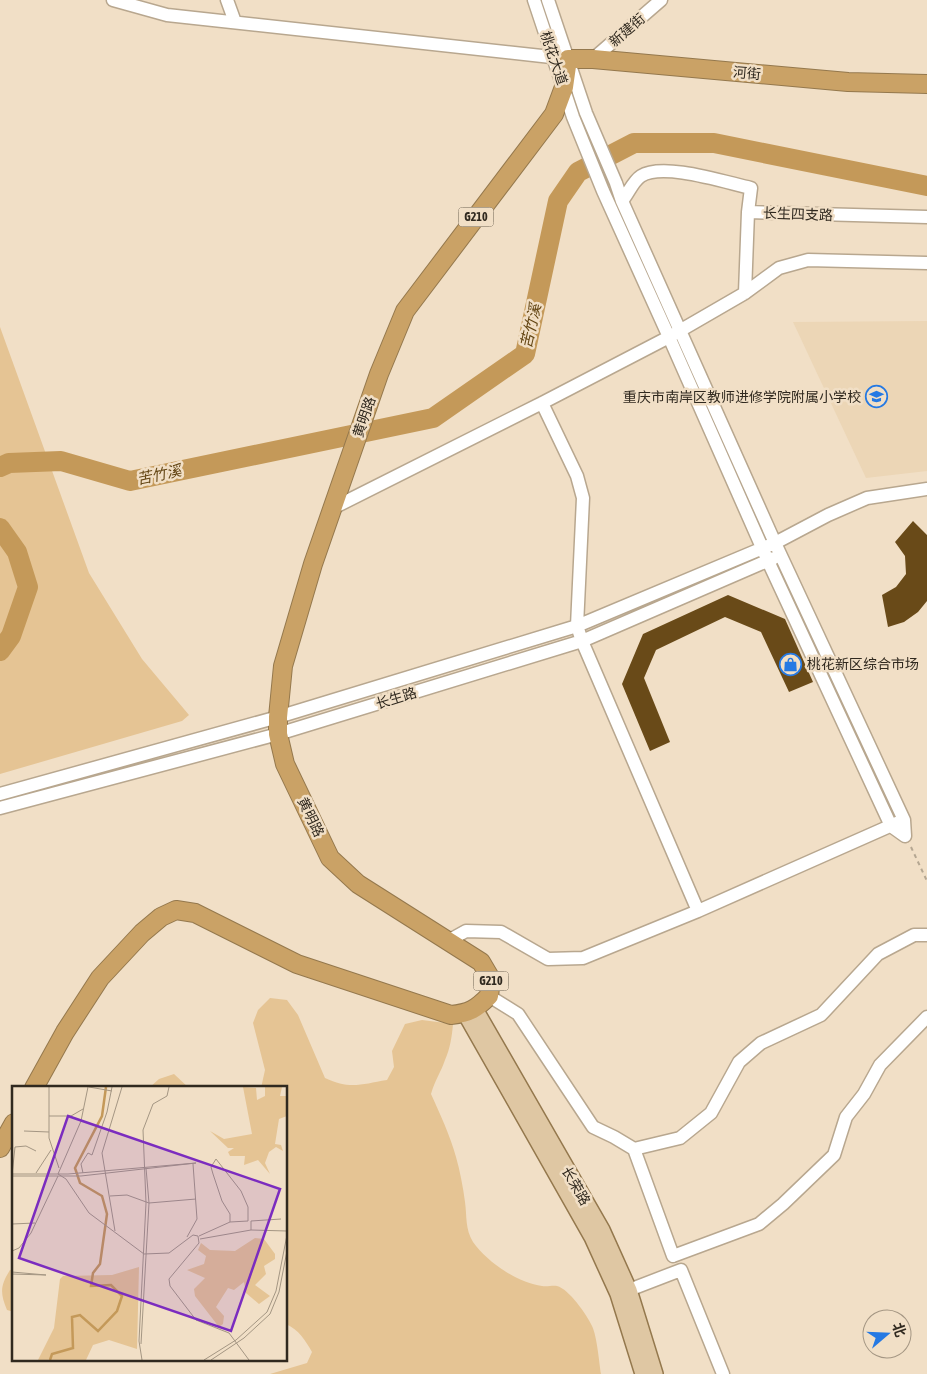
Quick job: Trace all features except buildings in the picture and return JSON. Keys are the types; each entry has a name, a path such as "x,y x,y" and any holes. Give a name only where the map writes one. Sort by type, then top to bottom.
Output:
{"highway":[{"name":"河街","path":"560,58 594,59 848,82 927,84"},
{"name":"黄明路","path":"490,996 491,979 481,962 358,884 330,858 285,764 278,725 283,666 313,564 379,374 405,311 554,114 564,87 560,58"},
{"path":"35,1086 65,1032 100,978 142,933 161,917 176,910 195,913 297,964 451,1015 470,1011"},
{"name":"G210","path":"470,1011 490,996"},
{"path":"0,1148 12,1127"}],"main road":[{"name":"长荣路","path":"470,1011 602,1230 629,1290 655,1374"},
{"name":"长荣路","path":"470,1011 592,1236 618,1294 643,1374"}],"street":[{"path":"113,0 168,15 560,58"},
{"path":"227,0 235,22"},
{"name":"桃花大道","path":"534,0 616,183 675,333"},
{"name":"桃花大道","path":"548,0 560,58"},
{"name":"新建街","path":"594,59 661,0"},
{"name":"桃花大道","path":"564,87 573,117 603,191 675,333"},
{"name":"长生四支路","path":"622,201 638,178 649,172 669,170 751,188 748,212 927,217"},
{"path":"745,293 748,212"},
{"path":"334,503 542,403 675,333 745,293 779,268 808,260 927,264"},
{"path":"675,333 782,556 904,820 905,836"},
{"path":"675,333 768,561 891,826 905,836"},
{"path":"542,403 577,476 583,498 578,626 582,641 698,911"},
{"name":"长生路","path":"0,794 278,725 578,626 775,543 828,515 867,498 927,489"},
{"name":"长生路","path":"0,808 278,725 582,641 782,556"},
{"path":"448,941 466,930 501,932 548,959 583,958 698,911 904,820"},
{"path":"634,1149 680,1138 711,1113 739,1062 761,1043 821,1015 878,954 914,935 927,935"},
{"path":"490,996 518,1014 593,1128 614,1137 634,1149 673,1256 759,1224 783,1204 834,1154 846,1117 864,1094 880,1065 927,1017"},
{"path":"629,1290 681,1270 723,1374"}],"path":[{"path":"905,836 927,881"}],"shaded area":[{"name":"重庆市南岸区教师进修学院附属小学校","path":"927,321 927,471 866,478 793,322"},
{"path":"0,327 89,573 142,659 189,715 182,721 0,774"},
{"path":"270,998 287,1000 298,1015 325,1078 349,1085 387,1080 394,1067 392,1051 405,1024 422,1020 453,1024 448,1051 431,1094 456,1157 470,1237 486,1257 513,1276 533,1284 557,1286 572,1297 594,1330 601,1374 270,1374 307,1363 312,1352 298,1332 288,1325 288,1086 261,1086 265,1070 253,1023 258,1010"},
{"path":"174,1074 187,1086 151,1086 159,1079"},
{"path":"10,1270 12,1270 12,1311 7,1310 2,1290"}],"waterway":[{"name":"苦竹溪","path":"0,467 9,463 61,461 130,481 433,418 525,354 558,201 578,172 634,143 714,143 927,186"},
{"name":"苦竹溪","path":"0,528 17,552 28,587 11,636 0,651"}],"place":[{"name":"重庆市南岸区教师进修学院附属小学校","path":"877,397"},
{"name":"桃花新区综合市场","path":"791,664"}]}
